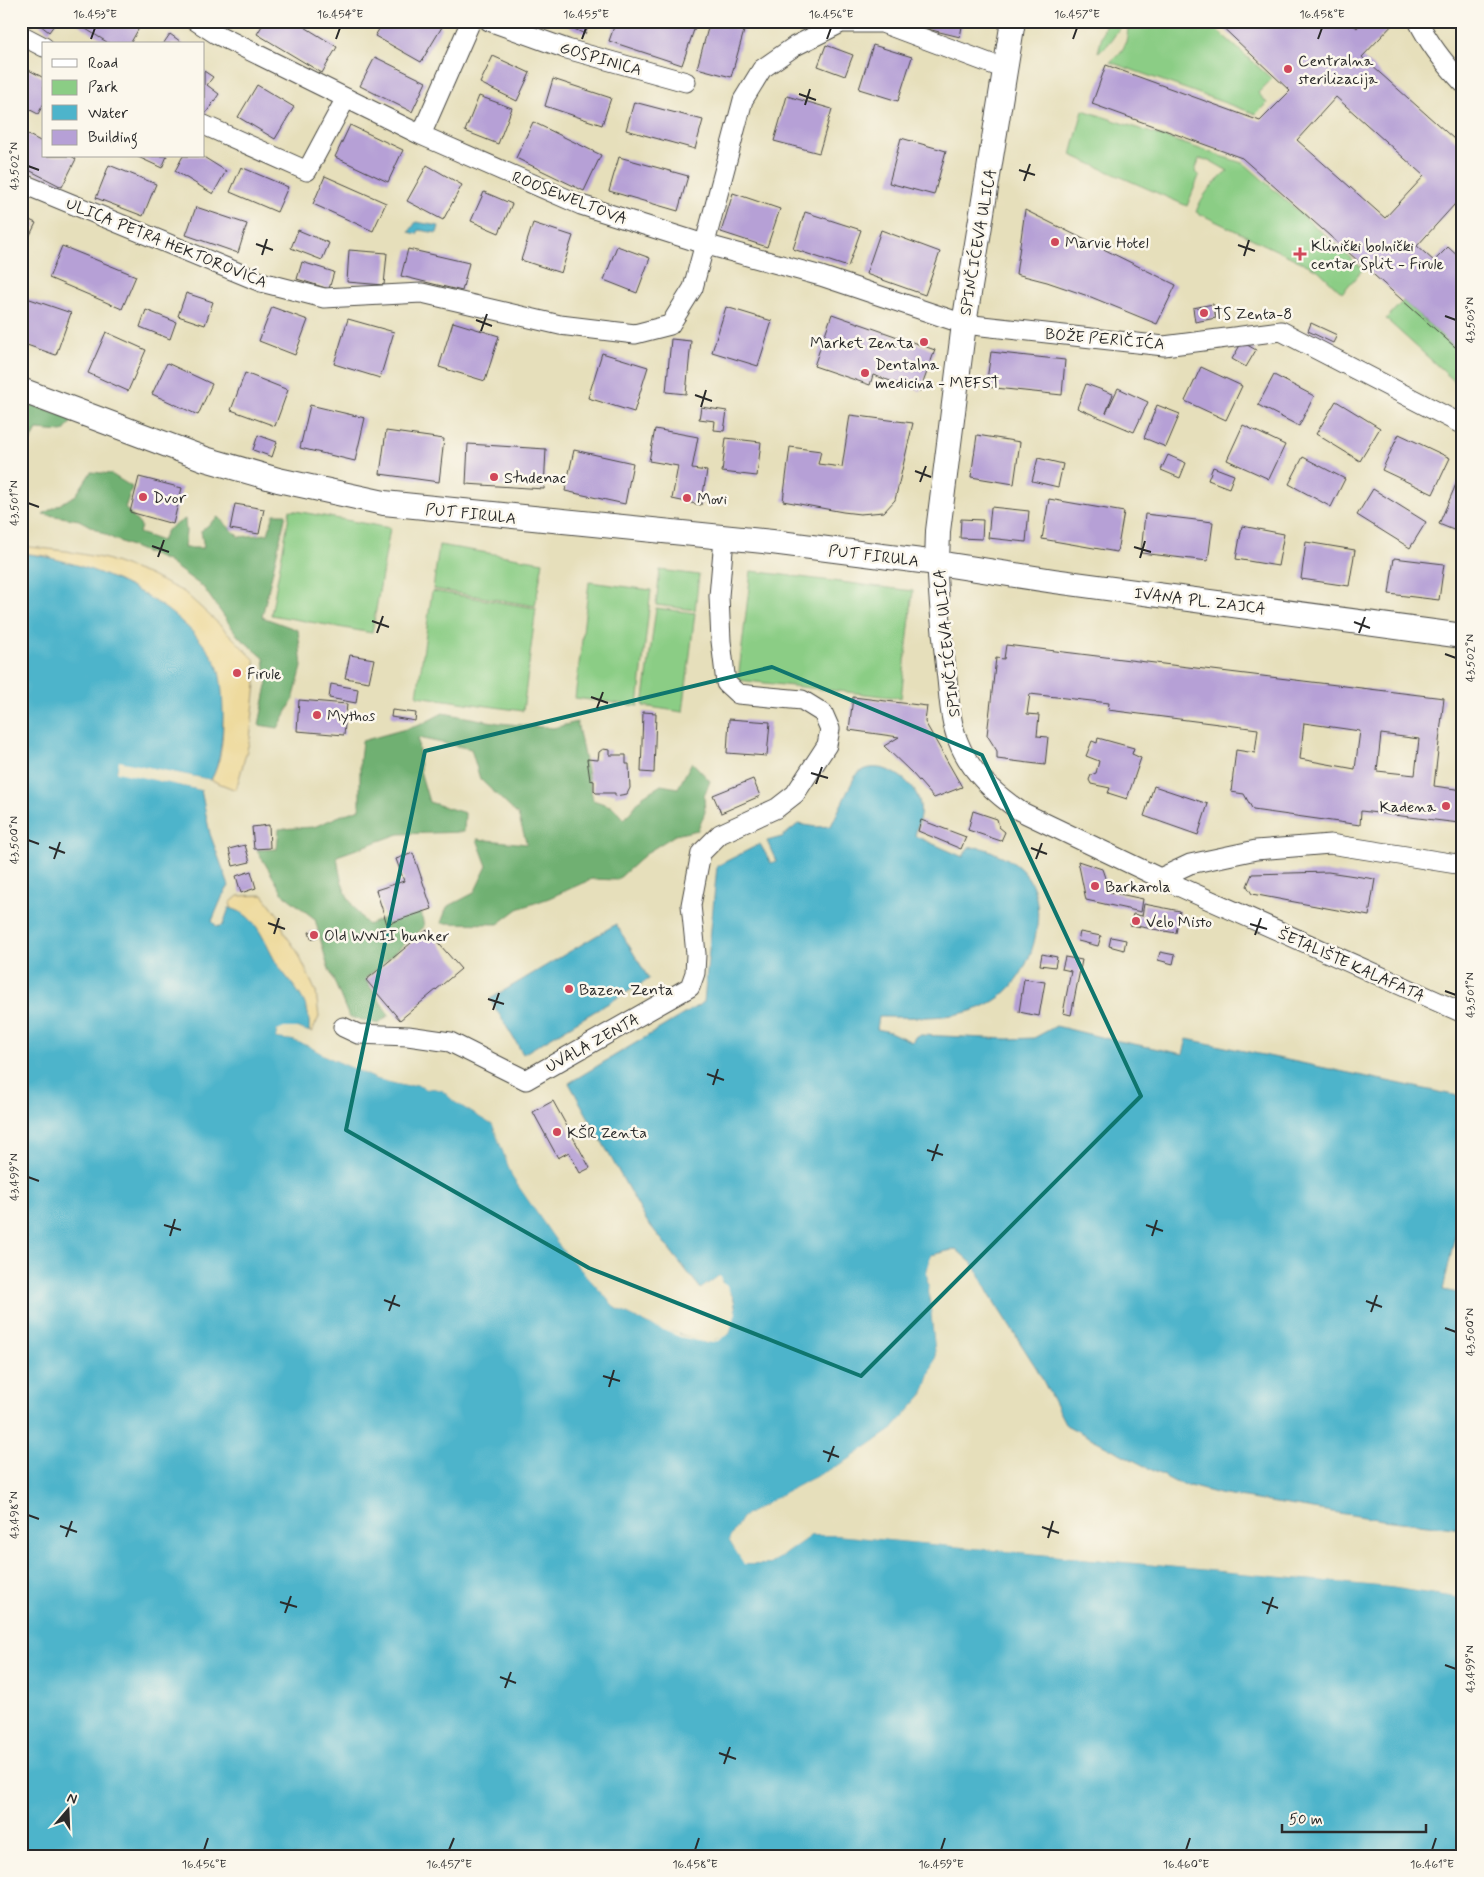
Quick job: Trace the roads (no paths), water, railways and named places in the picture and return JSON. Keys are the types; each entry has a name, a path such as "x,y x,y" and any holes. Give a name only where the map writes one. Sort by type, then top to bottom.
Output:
{"street":[{"name":"ROOSEWELTOVA","path":"196,21 216,34 421,135 581,205 704,244 821,276 964,324"},
{"path":"421,135 472,21"},
{"name":"GOSPINICA","path":"489,21 567,49 686,82"},
{"name":"SPINČIĆEVA ULICA","path":"1013,21 964,324 938,531 938,591 951,716 958,742 971,766 1000,797 1020,811 1160,878"},
{"path":"1418,21 1424,35 1436,49 1441,60 1463,83"},
{"name":"ULICA PETRA HEKTOROVIĆA","path":"21,183 261,282 324,298 422,293 560,325 635,334 670,324 693,288 743,100 762,69 795,46 841,23 882,23 1006,69"},
{"path":"21,35 42,46"},
{"path":"205,125 307,170 346,98"},
{"name":"BOŽE PERIČIĆA","path":"964,324 1164,346 1281,331 1463,425"},
{"name":"PUT FIRULA","path":"21,390 205,459 278,480 384,503 772,542 937,563"},
{"name":"UVALA ZENTA","path":"343,1027 358,1034 408,1036 450,1042 526,1080 690,987 695,973 696,954 691,905 701,853 720,834 777,808 795,794 828,744 830,730 822,713 802,700 738,694 726,683 721,642 719,596 724,538"},
{"name":"IVANA PL. ZAJCA","path":"937,563 1054,581 1463,636"},
{"path":"1160,878 1190,864 1256,850 1330,844 1463,865"},
{"name":"ŠETALIŠTE KALAFATA","path":"1160,878 1463,1013"}],"water":[{"path":"416,222 439,226 437,233 419,230 417,234 409,232"},
{"path":"21,553 48,557 75,565 103,574 130,587 156,602 179,619 199,639 215,661 221,680 223,717 219,758 211,780 120,762 117,771 201,790 210,834 229,886 212,921 217,927 223,925 229,908 239,911 247,917 260,932 279,967 301,996 308,1012 309,1032 298,1028 277,1031 276,1038 293,1040 309,1046 326,1056 377,1079 406,1086 416,1084 426,1089 442,1090 455,1102 493,1125 513,1178 562,1249 616,1308 648,1324 707,1343 729,1334 735,1306 733,1297 719,1276 701,1289 646,1220 569,1083 704,1002 717,866 760,844 771,863 776,861 767,841 782,837 798,824 816,827 831,826 854,778 862,770 874,768 892,772 900,776 914,790 920,805 920,817 915,836 963,857 968,848 987,849 1020,868 1032,884 1037,904 1038,920 1036,936 1025,967 1006,992 994,1001 967,1012 953,1015 879,1017 877,1029 890,1032 912,1042 916,1036 921,1035 1008,1039 1034,1038 1056,1026 1183,1054 1187,1039 1463,1097 1463,1200 1443,1290 1463,1294 1463,1529 1383,1520 1219,1494 1175,1482 1066,1425 1037,1369 989,1294 974,1265 956,1249 931,1255 927,1272 936,1357 923,1395 892,1430 847,1461 786,1492 742,1518 729,1540 745,1564 770,1564 811,1535 836,1535 1390,1587 1463,1598 1463,1856 21,1856"},
{"name":"Bazen Zenta","path":"616,924 649,979 523,1054 490,999"}],"place":[{"name":"Centralna sterilizacija","path":"1288,69"},
{"name":"Marvie Hotel","path":"1055,242"},
{"name":"Klinički bolnički centar Split - Firule","path":"1300,254"},
{"name":"TS Zenta-8","path":"1204,313"},
{"name":"Market Zenta","path":"924,342"},
{"name":"Dentalna medicina - MEFST","path":"865,373"},
{"name":"Studenac","path":"494,477"},
{"name":"Dvor","path":"143,497"},
{"name":"Movi","path":"687,498"},
{"name":"Firule","path":"237,673"},
{"name":"Mythos","path":"317,715"},
{"name":"Kadena","path":"1446,806"},
{"name":"Barkarola","path":"1095,886"},
{"name":"Velo Misto","path":"1136,921"},
{"name":"Old WWII bunker","path":"314,935"},
{"name":"Bazen Zenta","path":"569,989"},
{"name":"KŠR Zenta","path":"557,1132"}]}
